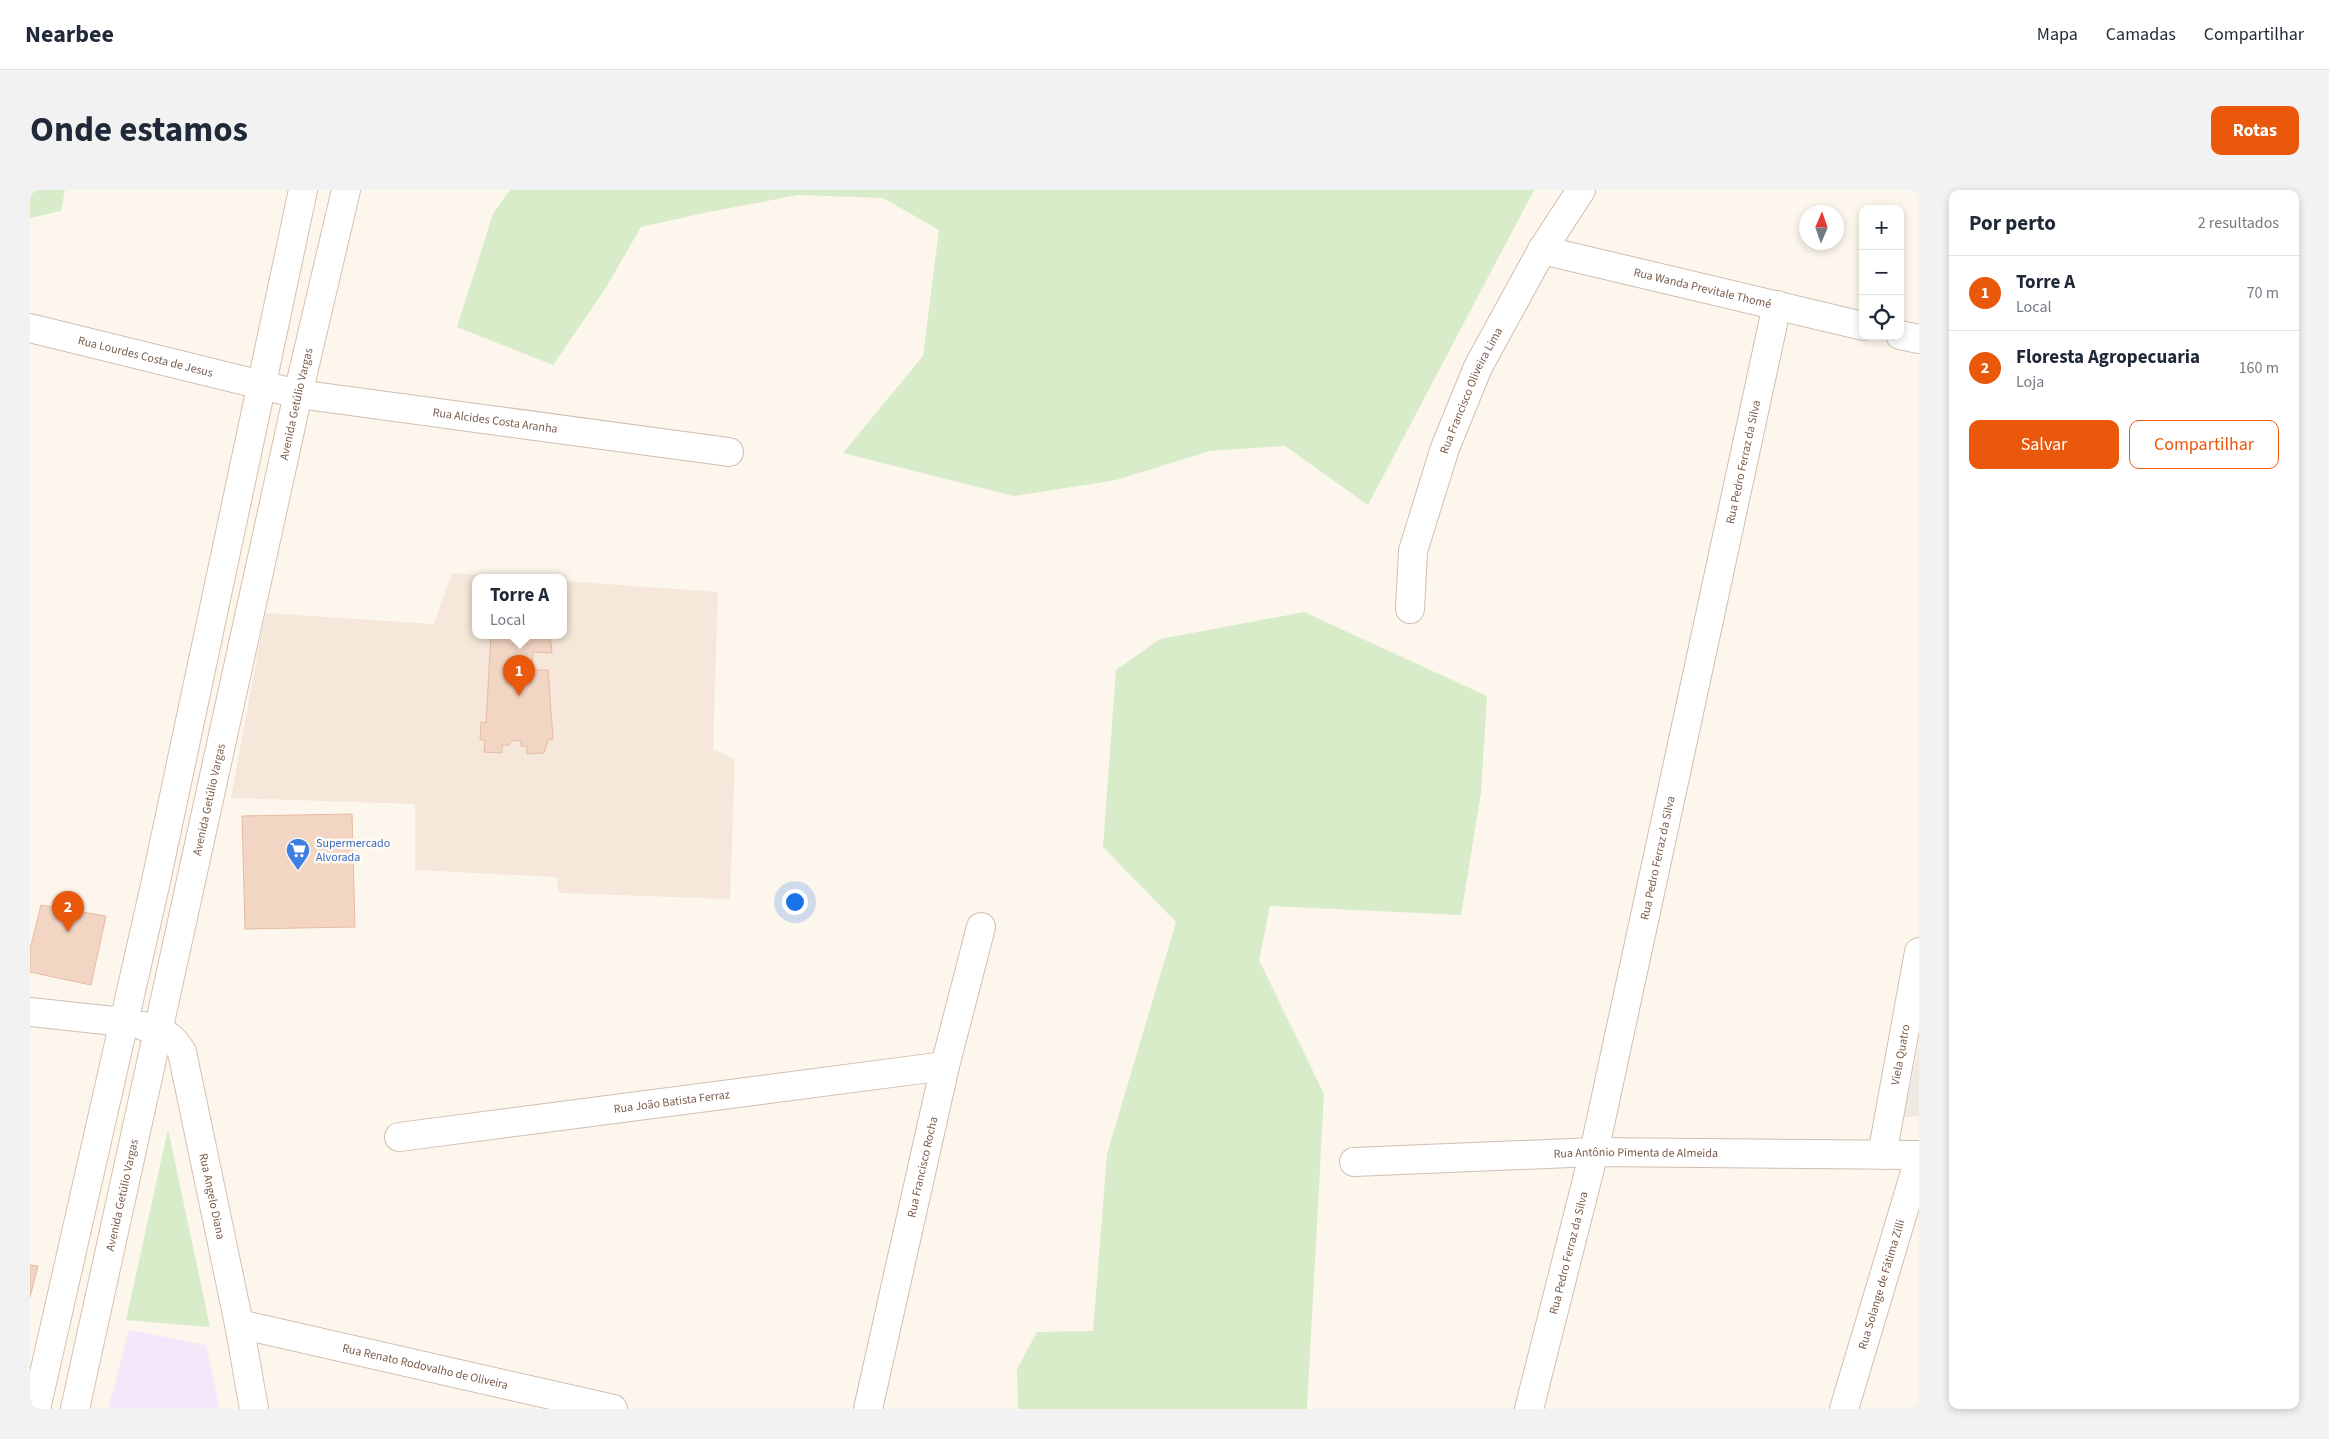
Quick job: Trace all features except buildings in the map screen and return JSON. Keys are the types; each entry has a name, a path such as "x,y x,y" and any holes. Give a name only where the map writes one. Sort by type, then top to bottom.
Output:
{"street":[{"path":"36,1409 160,861 304,190"},
{"name":"Avenida Getúlio Vargas","path":"75,1409 298,394 346,190"},
{"name":"Rua Francisco Oliveira Lima","path":"1410,609 1413,551 1446,448 1478,367 1542,250 1581,190"},
{"name":"Rua Wanda Previtale Thomé","path":"1542,250 1859,325"},
{"name":"Rua Pedro Ferraz da Silva","path":"1529,1409 1594,1152 1777,305"},
{"name":"Rua Lourdes Costa de Jesus","path":"30,328 261,386"},
{"path":"1904,335 1919,339"},
{"name":"Rua Alcides Costa Aranha","path":"261,386 298,394 729,452"},
{"name":"Rua Francisco Rocha","path":"868,1409 945,1066 981,927"},
{"name":"Viela Quatro","path":"1882,1156 1919,952"},
{"name":"Rua Angelo Diana","path":"30,1012 123,1022 159,1030 170,1036 182,1052 239,1324 254,1409"},
{"name":"Rua João Batista Ferraz","path":"399,1137 945,1066"},
{"name":"Rua Antônio Pimenta de Almeida","path":"1354,1162 1594,1152 1919,1155"},
{"name":"Rua Solange de Fátima Zilli","path":"1844,1409 1919,1159"},
{"name":"Rua Renato Rodovalho de Oliveira","path":"239,1324 613,1409"}],"shaded area":[{"path":"452,573 472,574 472,639 567,639 567,581 718,592 713,749 735,759 730,899 559,893 556,877 415,870 415,804 231,798 265,613 434,624"},
{"path":"1919,1046 1919,1116 1904,1117"},
{"path":"129,1330 206,1345 220,1409 108,1409"}],"green space":[{"path":"30,190 65,190 61,211 30,218"},
{"path":"510,190 1534,190 1368,505 1285,446 1210,451 1116,480 1014,496 843,453 923,356 939,230 883,198 798,195 641,227 605,289 553,365 457,327 493,214"},
{"path":"1304,612 1487,696 1481,793 1461,915 1270,906 1259,960 1324,1094 1307,1409 1018,1409 1017,1369 1037,1332 1093,1331 1107,1154 1176,922 1103,847 1116,670 1160,639"},
{"path":"168,1129 210,1327 126,1320"}],"place":[{"name":"Torre A","path":"519,696"},
{"name":"Supermercado Alvorada","path":"298,871"},
{"name":"Floresta Agropecuaria","path":"68,932"}]}
